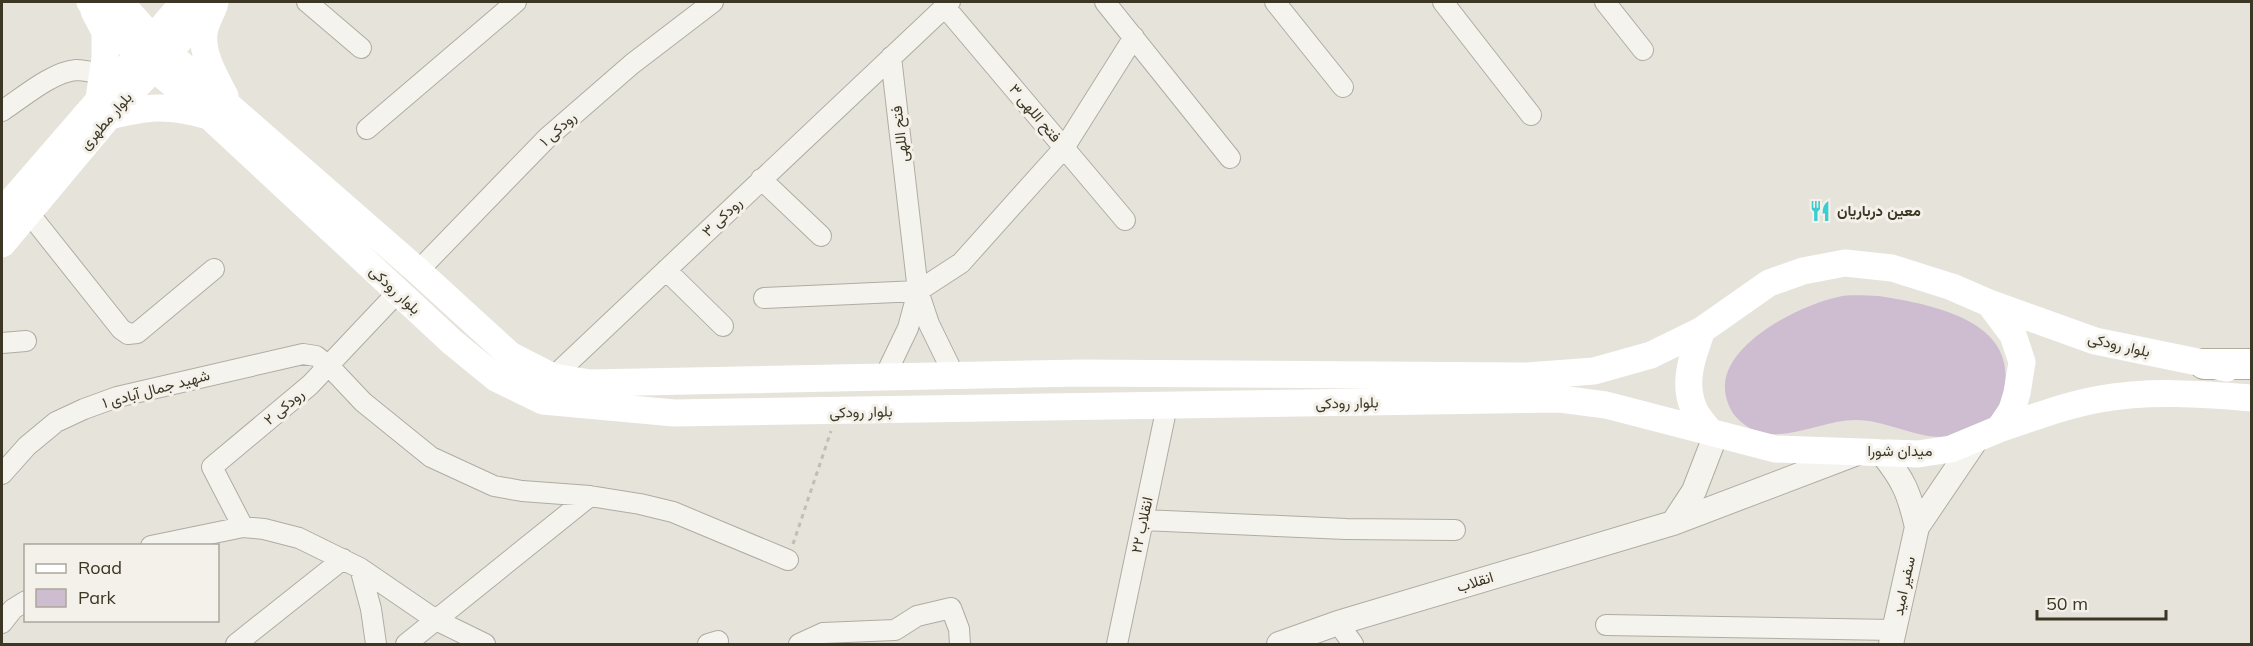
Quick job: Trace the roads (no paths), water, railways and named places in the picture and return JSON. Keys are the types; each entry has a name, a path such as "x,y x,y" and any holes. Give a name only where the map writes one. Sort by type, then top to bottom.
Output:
{"main road":[{"path":"90,2 153,54"},
{"path":"90,2 105,32 97,109 138,109 164,106 220,112 205,48 204,31 215,2"},
{"path":"120,2 153,54"},
{"name":"بلوار مطهری","path":"153,54 184,2"},
{"name":"بلوار مطهری","path":"2,212 97,109 153,54 215,2"},
{"name":"بلوار رودکی","path":"153,54 220,112 418,271 510,355 553,377 590,383 1081,373 1527,376 1594,370 1652,355 1702,330"},
{"name":"بلوار مطهری","path":"2,244 28,212 97,109"},
{"name":"بلوار رودکی","path":"220,112 397,293 496,378 543,401 674,413 1560,399 1606,405 1713,433"},
{"path":"1713,433 1694,409 1689,388 1690,365 1702,330 1768,284 1803,271 1845,263 1892,268 1952,287 1989,303 2013,335 2022,362 2012,410 1988,435"},
{"name":"بلوار رودکی","path":"1989,303 2095,341 2252,373"},
{"path":"2204,364 2252,364"},
{"path":"1594,370 1613,380 1616,387 1612,401 1606,405"},
{"path":"1988,435 2048,412 2100,399 2189,393 2252,398"},
{"name":"میدان شورا","path":"1713,433 1775,449 1918,454 1951,449 1988,435"}],"street":[{"path":"307,2 361,48"},
{"path":"367,129 516,2"},
{"name":"رودکی ۱","path":"418,271 548,137 632,64 712,2"},
{"path":"1105,2 1230,158"},
{"path":"1275,2 1343,87"},
{"path":"1443,2 1531,115"},
{"path":"1605,2 1643,50"},
{"path":"891,57 947,4"},
{"name":"فتح اللهی ۳","path":"947,4 1125,220"},
{"path":"764,298 918,291 961,263 1064,148 1134,37"},
{"name":"رودکی ۳","path":"553,377 891,57"},
{"name":"فتح اللهی","path":"891,57 918,291"},
{"path":"2,111 58,74 75,70 89,71 97,109"},
{"path":"761,179 820,236"},
{"path":"28,212 120,329 128,334 137,333 214,269"},
{"path":"666,270 723,326"},
{"path":"918,291 929,324 954,375"},
{"path":"885,376 909,328 918,291"},
{"name":"رودکی ۲","path":"243,527 212,467 330,367 397,293"},
{"path":"2,343 26,341"},
{"name":"شهید جمال آبادی ۱","path":"2,474 27,446 56,422 117,397 288,356 303,354 316,356 330,367"},
{"path":"330,367 363,402 431,457 494,486 522,491 590,496 673,512 788,560"},
{"name":"انقلاب ۲۲","path":"1116,645 1167,406"},
{"path":"1673,523 1694,491 1713,433"},
{"name":"سفیر امید","path":"1893,637 1917,527 1988,435"},
{"name":"سفیر امید","path":"1872,452 1900,476 1910,498 1917,527"},
{"name":"انقلاب","path":"1279,645 1338,623 1673,523 1872,452"},
{"path":"406,645 590,496"},
{"path":"1143,520 1346,529 1455,530"},
{"path":"161,544 243,527 264,529 299,538 351,564 436,620 485,645"},
{"path":"236,645 351,564"},
{"path":"351,564 371,609 376,645"},
{"path":"799,645 823,633 895,630 917,616 951,608 959,629 960,645"},
{"path":"1338,623 1353,645"},
{"path":"1606,625 1893,637"}],"place":[{"name":"معین درباریان","path":"1820,211"}]}
